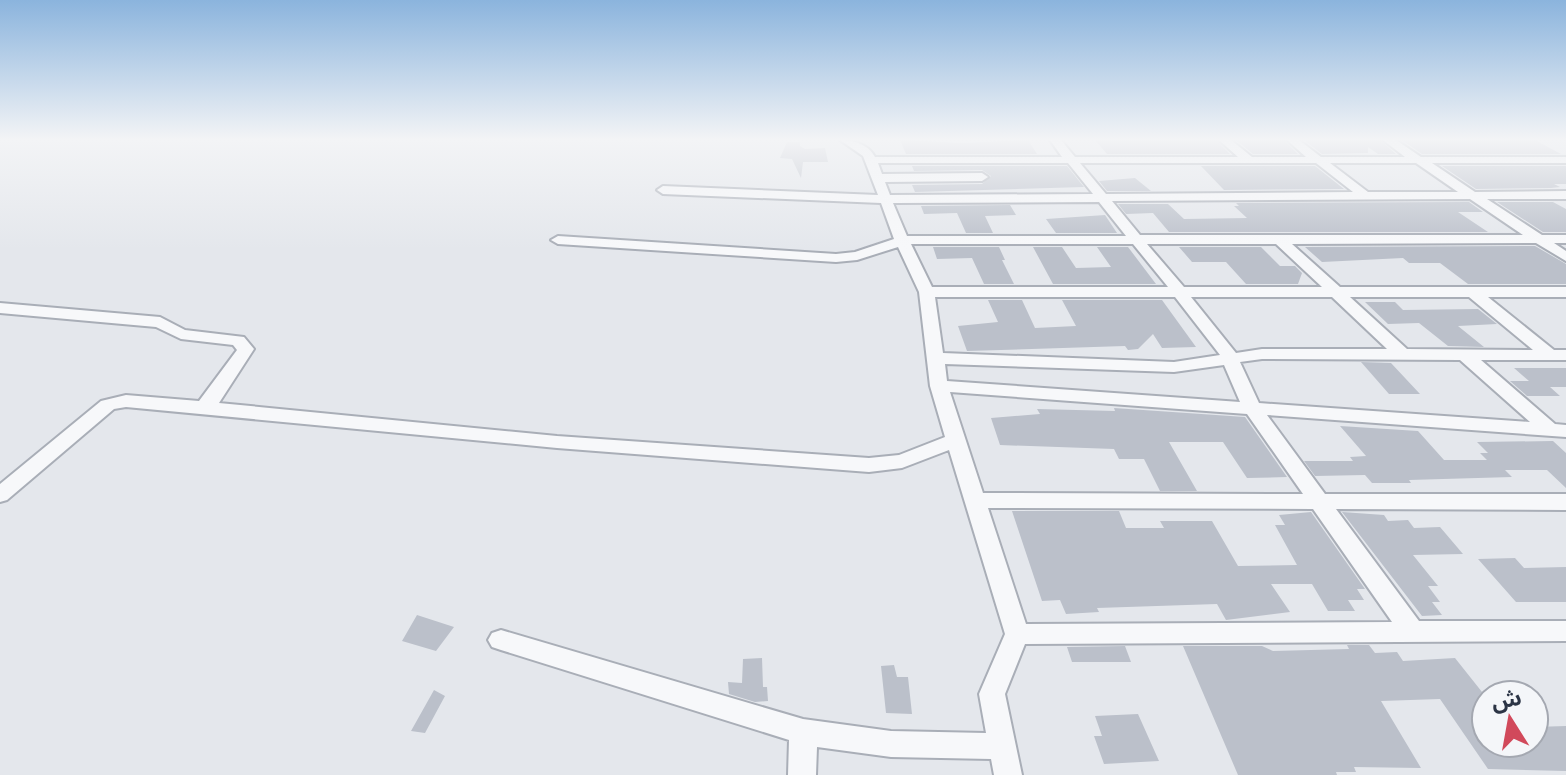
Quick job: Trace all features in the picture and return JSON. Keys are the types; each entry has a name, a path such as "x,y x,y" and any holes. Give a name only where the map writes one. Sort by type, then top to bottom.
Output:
{"street":[{"path":"874,176 927,292 939,386 1017,634 992,694 1008,775"},
{"path":"978,176 982,177 991,196"},
{"path":"1084,176 1232,359 1251,406 1414,634"},
{"path":"1339,176 1363,194"},
{"path":"1442,176 1566,257"},
{"path":"663,190 884,199 1566,195"},
{"path":"558,240 836,258 857,256 902,241 1566,239"},
{"path":"1280,240 1403,355"},
{"path":"927,292 1566,292"},
{"path":"1474,293 1558,355"},
{"path":"0,308 160,322 184,335 238,341 245,345 244,355 209,398 208,407"},
{"path":"935,358 1174,367 1262,354 1558,355"},
{"path":"1466,356 1558,430 1566,443"},
{"path":"939,386 1558,430"},
{"path":"0,495 108,405 126,401 557,442 869,465 902,461 955,441"},
{"path":"973,500 1320,504 1566,502"},
{"path":"1017,634 1566,631"},
{"path":"501,640 803,732 891,744 1002,746"},
{"path":"802,775 803,732"}],"building":[{"path":"991,176 1075,176 1084,187 915,192 912,185 982,184"},
{"path":"1211,176 1328,176 1344,189 1224,190"},
{"path":"1457,176 1566,176 1566,184 1554,184 1560,187 1476,189"},
{"path":"1135,178 1151,191 1107,191 1099,181"},
{"path":"1469,202 1483,212 1458,212 1488,232 1169,232 1153,213 1126,214 1118,204 1168,204 1184,219 1247,218 1234,206 1239,206 1236,203"},
{"path":"1497,202 1553,202 1566,209 1566,232 1543,232"},
{"path":"1010,205 1016,215 985,216 993,233 966,233 957,213 924,214 921,206"},
{"path":"1105,215 1117,233 1056,233 1046,219"},
{"path":"1535,246 1566,264 1566,284 1468,284 1440,263 1409,263 1403,258 1322,262 1305,247"},
{"path":"933,247 999,247 1014,284 984,284 972,258 937,259"},
{"path":"1033,247 1062,247 1076,268 1111,267 1097,247 1128,247 1156,284 1053,284"},
{"path":"1179,247 1261,247 1280,266 1295,266 1302,273 1298,284 1246,284 1226,262 1192,262"},
{"path":"988,300 1022,300 1035,328 1076,326 1062,300 1162,300 1196,347 1162,348 1153,334 1138,349 1128,350 1125,346 967,351 958,326 998,322"},
{"path":"1365,302 1395,302 1403,310 1478,309 1497,324 1458,326 1484,347 1448,346 1419,323 1388,324"},
{"path":"1361,362 1391,363 1420,394 1389,394"},
{"path":"1514,368 1566,368 1566,387 1550,387 1560,396 1527,396 1510,381 1529,381"},
{"path":"1114,408 1245,417 1287,477 1247,478 1223,442 1169,442 1197,491 1160,491 1144,459 1119,459 1114,449 1000,445 991,418 1040,414 1037,409 1115,411"},
{"path":"1340,426 1418,431 1444,460 1487,460 1480,453 1488,453 1477,442 1553,441 1566,453 1566,488 1547,470 1505,470 1512,477 1409,480 1411,483 1372,483 1365,475 1315,476 1304,461 1353,461 1350,457 1366,456"},
{"path":"1012,511 1119,511 1126,528 1164,528 1160,521 1212,521 1238,566 1297,565 1275,525 1285,525 1279,515 1311,512 1365,589 1357,589 1364,600 1348,600 1355,611 1328,611 1312,584 1271,584 1290,612 1226,620 1217,604 1097,608 1099,612 1066,614 1060,600 1042,601"},
{"path":"1342,512 1384,515 1388,521 1408,520 1414,528 1440,527 1463,554 1413,555 1438,586 1428,586 1440,602 1432,602 1442,615 1422,616"},
{"path":"1515,558 1524,568 1566,567 1566,602 1516,602 1478,559"},
{"path":"417,615 454,627 436,651 402,641"},
{"path":"1347,645 1369,645 1375,653 1397,652 1403,661 1455,658 1472,679 1470,743 1440,699 1381,701 1421,768 1354,767 1356,772 1336,772 1337,775 1238,775 1183,646 1262,646 1273,651 1349,649"},
{"path":"1125,646 1131,662 1072,662 1067,647"},
{"path":"762,658 763,687 767,687 768,701 755,702 729,694 728,682 742,683 743,659"},
{"path":"894,665 897,677 908,677 912,714 886,713 881,666"},
{"path":"434,690 445,696 425,733 411,731"},
{"path":"1138,714 1159,761 1104,764 1094,736 1102,736 1095,716"},
{"path":"1550,726 1566,726 1566,771 1488,769 1481,759 1550,759"}]}
